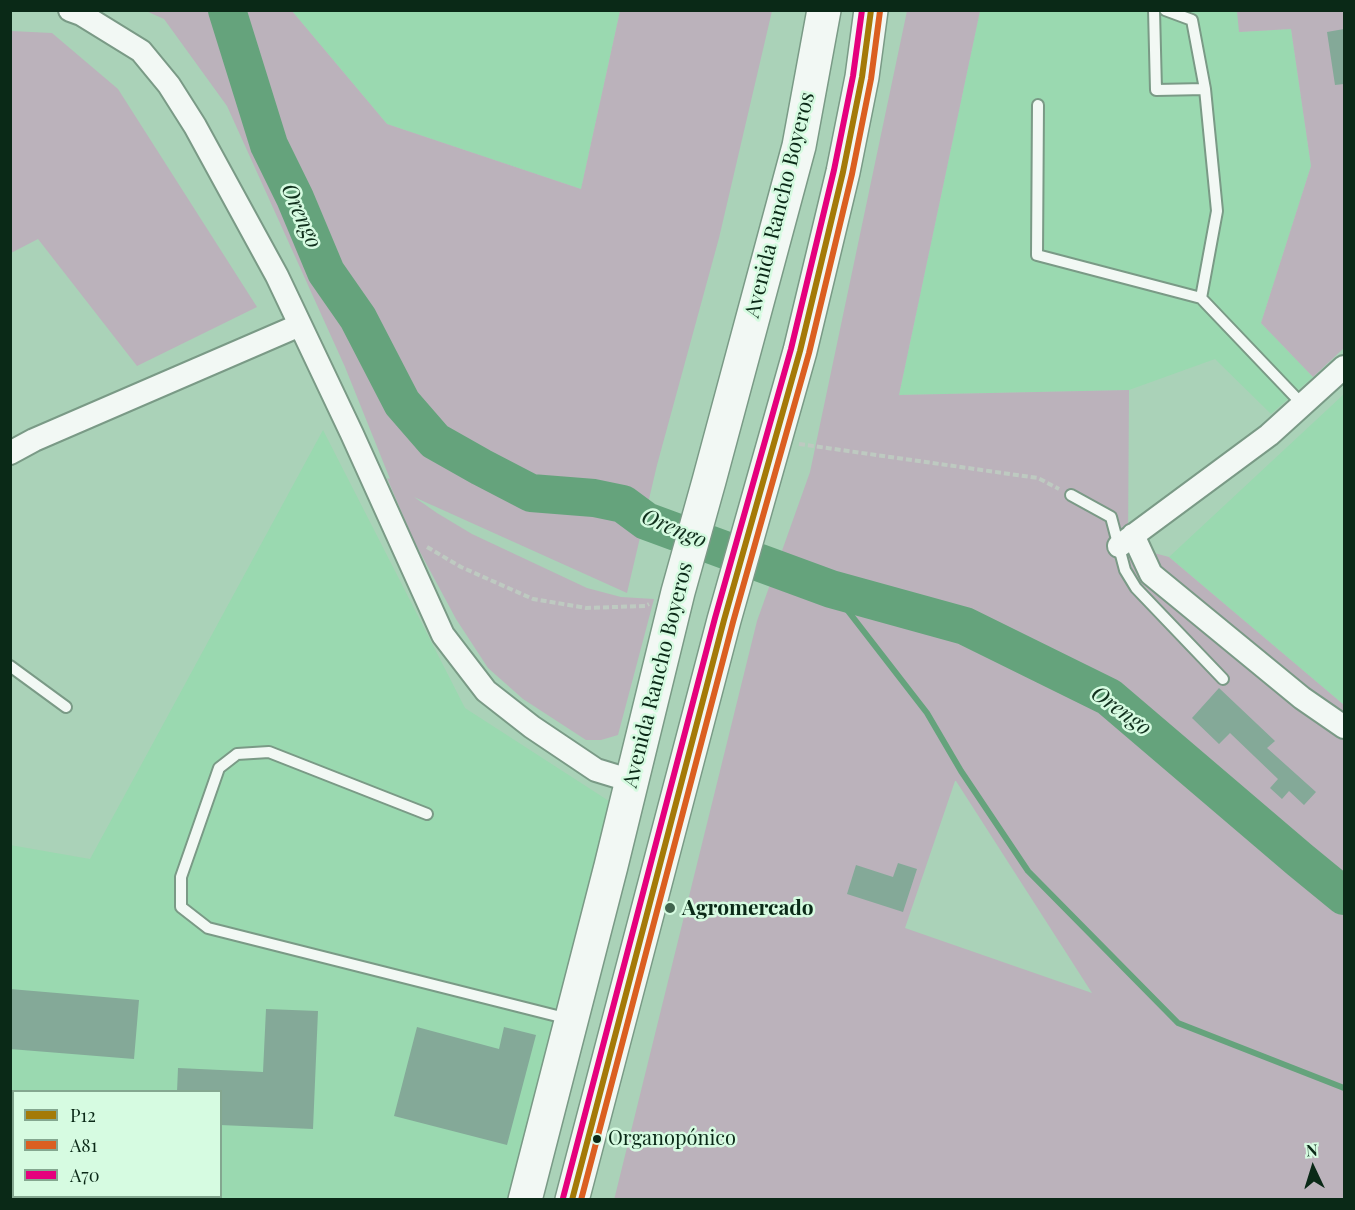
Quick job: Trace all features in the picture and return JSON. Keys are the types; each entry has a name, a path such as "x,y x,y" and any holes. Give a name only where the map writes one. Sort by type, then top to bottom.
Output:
{"highway":[{"name":"Avenida Rancho Boyeros","path":"525,1200 678,592 799,146 824,10"},
{"path":"572,1200 724,620 800,351 843,172 862,77 871,10"}],"street":[{"path":"70,10 81,14 141,51 169,84 195,126 277,276 443,635 486,691 532,727 596,770 632,781"},
{"path":"10,453 33,440 300,325"},
{"path":"1344,367 1269,435 1126,540 1151,574 1302,699 1344,727"}],"lane":[{"path":"1154,10 1156,90 1205,89"},
{"path":"1165,10 1192,20 1205,89 1217,211 1202,298"},
{"path":"1038,105 1037,255 1202,298 1303,405"},
{"path":"1071,495 1112,517 1126,540 1125,570 1136,588 1223,679"},
{"path":"10,666 66,707"},
{"path":"427,814 269,752 237,754 219,768 181,877 181,907 208,928 572,1020"}],"path":[{"path":"775,441 1038,477 1071,495"},
{"path":"395,529 461,567 533,599 586,608 645,606 678,592"}],"shaded area":[{"path":"146,11 292,11 387,124 581,189 620,11 772,11 719,238 657,465 627,593 414,497 472,534 587,588 621,597 654,599 618,735 601,740 586,740 523,699 488,668 456,619 413,539 345,367 227,106 164,19"},
{"path":"292,11 620,11 581,189 387,124"},
{"path":"907,11 980,11 899,395 1129,390 1128,546 1169,557 1344,705 1344,1199 614,1200 757,621 810,472","holes":["956,781 1092,993 905,928"]},
{"path":"980,11 1237,11 1240,32 1291,29 1311,166 1261,323 1313,377 1271,414 1215,359 1129,390 899,395"},
{"path":"1237,11 1344,11 1344,348 1313,377 1261,323 1311,166 1291,29 1239,32"},
{"path":"11,31 52,33 118,89 257,307 137,366 38,239 11,253"},
{"path":"1344,394 1344,705 1169,557"},
{"path":"323,430 465,708 612,803 511,1199 11,1199 10,845 90,859"}],"building":[{"path":"1344,29 1344,84 1335,85 1327,32"},
{"path":"1219,688 1275,741 1267,748 1316,792 1304,805 1289,791 1282,799 1270,788 1278,779 1230,733 1219,744 1192,718"},
{"path":"898,863 917,869 903,912 847,894 856,865 893,877"},
{"path":"10,989 139,1000 134,1059 10,1049"},
{"path":"266,1009 318,1011 313,1129 222,1125 222,1090 177,1090 178,1068 263,1072"},
{"path":"417,1027 499,1049 504,1027 536,1035 507,1145 394,1116"}],"waterway":[{"name":"Orengo","path":"227,10 269,145 295,198 326,272 358,318 402,403 435,441 531,493 594,498 623,504 646,521 831,589 965,626 1109,697 1344,896"},
{"path":"831,589 927,713 961,771 1028,871 1178,1023 1344,1088"}],"transit line":[{"name":"A70","path":"563,1198 715,618 791,349 834,170 853,76 862,10"},
{"name":"P12","path":"572,1200 724,620 800,351 843,172 862,77 871,10"},
{"name":"A81","path":"581,1200 733,622 809,353 852,174 871,79 880,11"}],"place":[{"name":"Agromercado","path":"670,908"},
{"name":"Organopónico","path":"597,1139"}]}
